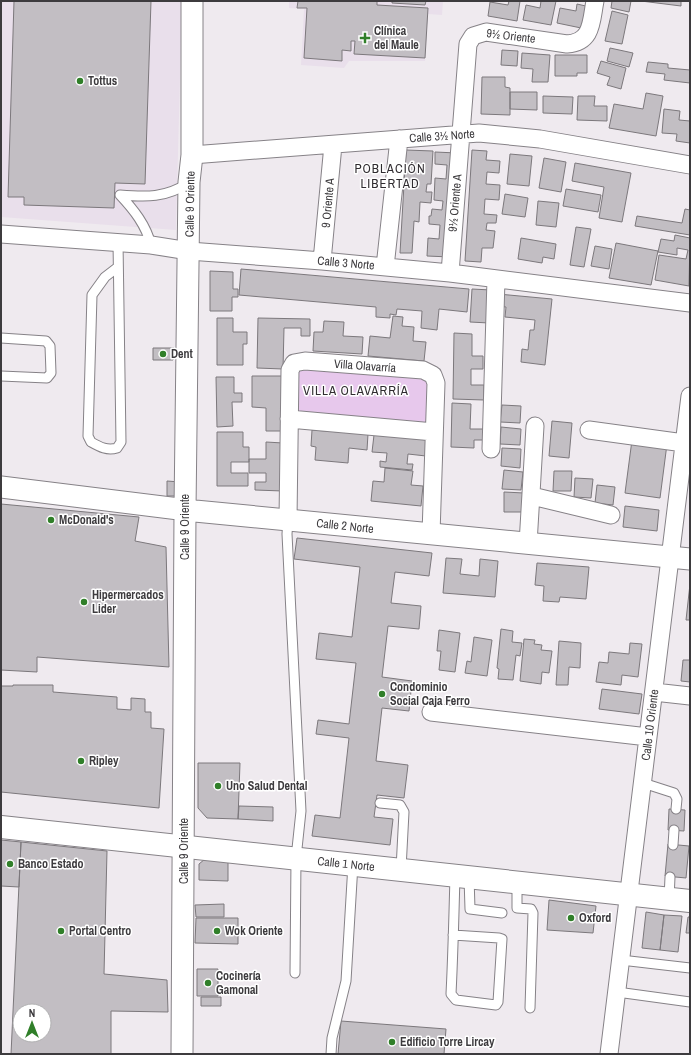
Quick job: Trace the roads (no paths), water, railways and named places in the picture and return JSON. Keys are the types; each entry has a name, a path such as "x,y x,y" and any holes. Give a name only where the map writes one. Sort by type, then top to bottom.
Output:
{"main road":[{"name":"Calle 1 Norte","path":"1,827 690,901"}],"street":[{"name":"Calle 9 Oriente","path":"182,1054 185,510 189,182 192,155 192,1"},
{"name":"9½ Oriente","path":"461,133 466,48 473,36 486,32 573,44 585,38 588,32 595,1"},
{"name":"Calle 3½ Norte","path":"192,155 333,145 461,133 499,134 534,138 690,165"},
{"name":"9½ Oriente A","path":"450,273 461,133"},
{"path":"385,267 399,139"},
{"name":"9 Oriente A","path":"322,260 333,145"},
{"name":"Calle 3 Norte","path":"1,234 118,242 189,251 322,260 450,273 690,303"},
{"path":"491,449 496,279"},
{"name":"Villa Olavarría","path":"288,520 290,370 294,363 305,361 422,370 433,375 436,382 431,534"},
{"name":"Calle 10 Oriente","path":"609,1054 654,692 680,559 684,443 690,396"},
{"path":"289,419 434,432"},
{"path":"528,544 535,426"},
{"path":"589,430 684,443"},
{"name":"Calle 2 Norte","path":"1,487 185,510 680,559"},
{"path":"532,496 611,515"},
{"path":"654,692 690,696"},
{"path":"432,712 648,737"}],"lane":[{"path":"151,245 148,234 140,218 120,194 143,196 167,194 189,182"},
{"path":"118,242 121,442 117,448 105,449 91,442 88,436 92,295 105,277 118,267"},
{"path":"1,338 46,341 50,346 51,373 46,378 1,376"},
{"path":"288,520 287,534 301,811 296,858 295,973"},
{"path":"643,783 674,793 677,799 676,809"},
{"path":"380,803 400,805 404,812 401,870"},
{"path":"673,845 674,830"},
{"path":"331,1054 332,1038 346,981 353,864"},
{"path":"462,876 470,909 502,913"},
{"path":"453,934 499,938 502,940 498,1002 496,1004 456,1000 451,994 453,934 462,876"},
{"path":"669,899 670,877"},
{"path":"517,882 517,908 531,909 534,913 530,1008"},
{"path":"621,960 690,968"},
{"path":"617,992 690,1002"}],"place":[{"name":"Clínica del Maule","path":"365,38"},
{"name":"Tottus","path":"80,81"},
{"name":"Dent","path":"163,354"},
{"name":"McDonald's","path":"51,520"},
{"name":"Hipermercados Lider","path":"84,602"},
{"name":"Condominio Social Caja Ferro","path":"382,694"},
{"name":"Ripley","path":"81,761"},
{"name":"Uno Salud Dental","path":"218,786"},
{"name":"Banco Estado","path":"10,864"},
{"name":"Oxford","path":"571,918"},
{"name":"Portal Centro","path":"61,931"},
{"name":"Wok Oriente","path":"217,931"},
{"name":"Cocinería Gamonal","path":"208,983"},
{"name":"Edificio Torre Lircay","path":"392,1042"}],"district":[{"name":"POBLACIÓN LIBERTAD","path":"390,176"},
{"name":"VILLA OLAVARRÍA","path":"356,390"}]}
